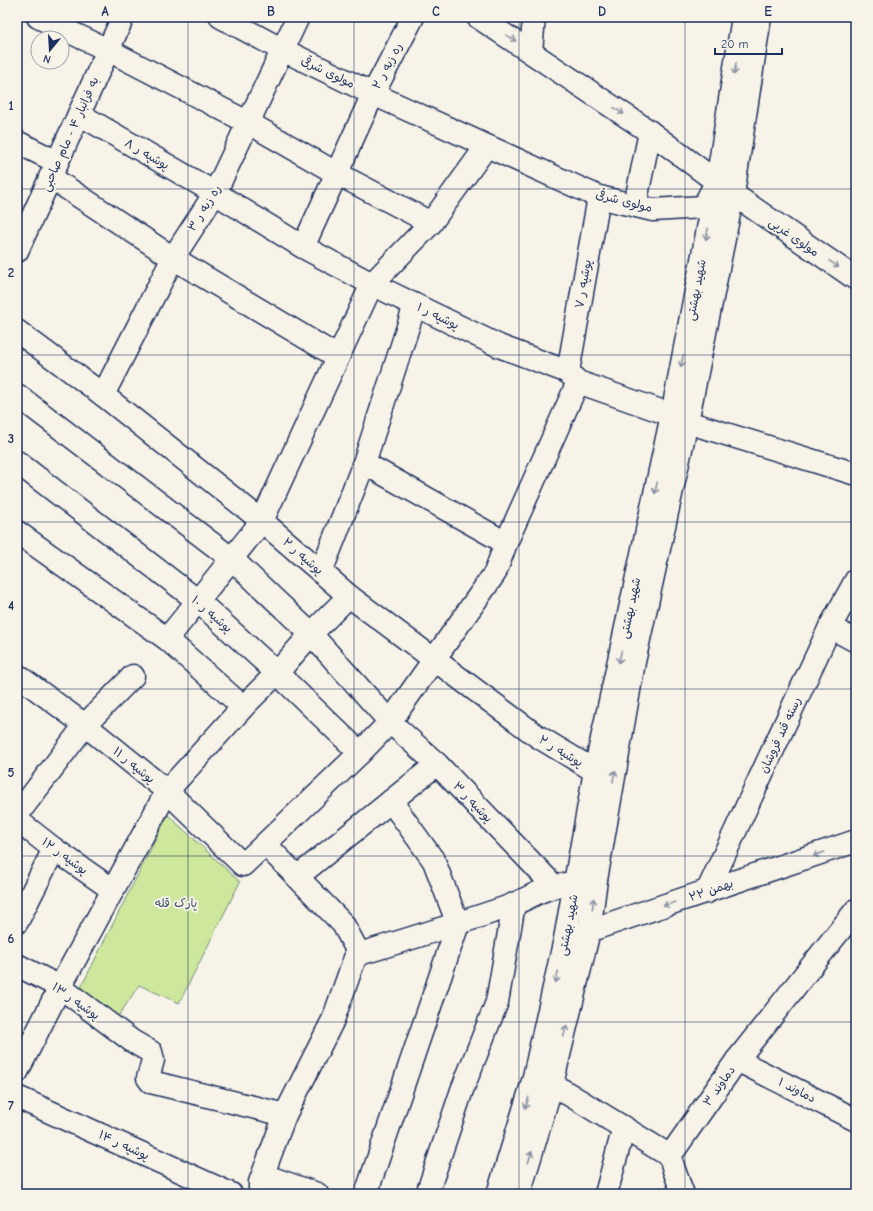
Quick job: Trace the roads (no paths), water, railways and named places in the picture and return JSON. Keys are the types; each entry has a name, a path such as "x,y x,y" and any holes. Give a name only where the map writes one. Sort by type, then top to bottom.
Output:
{"street":[{"path":"38,17 108,50 249,123 336,173 431,224"},
{"name":"به فرانبار ۴ - مام صاحبی","path":"17,251 123,17"},
{"path":"220,17 282,49"},
{"name":"ره زبه ر ۳","path":"103,396 173,258 215,193 298,17"},
{"name":"ره زبه ر ۲","path":"303,247 373,94 413,17"},
{"path":"478,17 650,132 725,188"},
{"path":"531,52 534,17"},
{"name":"شهید بهشتی","path":"725,188 743,17"},
{"name":"شهید بهشتی","path":"498,1194 533,1082 566,938 586,881 634,662 680,418 760,17"},
{"name":"مولوی شرقی","path":"282,49 486,147 600,197 653,210 703,207 725,188"},
{"name":"پوشپە ر ۸","path":"79,114 215,193"},
{"path":"635,206 650,132"},
{"path":"17,142 173,258 338,357"},
{"path":"167,639 262,521 372,284 431,224 486,147"},
{"name":"مولوی غربی","path":"725,188 856,279"},
{"name":"۱ پوشپه ر","path":"215,193 303,247 372,284 499,346 573,377 680,418 856,474"},
{"name":"پوشپه ر ۷","path":"390,722 495,573 573,377 600,197"},
{"path":"321,572 364,463 415,305"},
{"name":"پوشپه ر ۲","path":"17,331 103,396 262,521 349,596 537,736 595,771"},
{"name":"پوشپه ر ۳","path":"17,395 232,559 311,634 390,722 437,764 553,886"},
{"name":"شهید بهشتی","path":"519,1194 552,1084 589,931 586,881 595,771 680,418"},
{"name":"پوشپه ر ۱۰","path":"17,462 198,601 277,673 360,753"},
{"path":"364,463 506,543"},
{"path":"17,532 167,639 243,707"},
{"name":"رسته قند فروشان","path":"707,892 830,627 856,580"},
{"path":"17,1072 60,987 167,792 243,707 277,673 311,634 349,596"},
{"path":"830,627 856,641"},
{"name":"پوشپه ر ۱۱","path":"17,675 85,725 167,792 243,865 266,845"},
{"path":"17,815 85,725 133,676"},
{"path":"317,1194 262,1184 285,1115 333,1020 356,956 356,948 343,924 266,845 390,722"},
{"path":"297,877 437,764"},
{"path":"366,1194 458,924 434,861 391,801"},
{"name":"پوشپه ر ۱۲","path":"17,820 54,849 113,890"},
{"name":"۲۲ بهمن","path":"566,938 856,841"},
{"path":"17,922 54,849"},
{"path":"356,956 458,924 514,904 553,886 586,881"},
{"path":"427,1194 462,1090 497,1002 514,904"},
{"name":"دماوند ۳","path":"670,1156 737,1060 856,910"},
{"name":"پوشپه ر ۱۳","path":"17,965 60,987 132,1041 151,1052 153,1060 148,1078 151,1082 285,1115"},
{"name":"دماوند ۱","path":"737,1060 856,1120"},
{"path":"552,1084 670,1156 683,1194"},
{"name":"پوشپه ر ۱۴","path":"17,1097 231,1194"},
{"path":"606,1194 624,1127"}],"park label":[{"name":"پارک قله","path":"176,903"}]}
